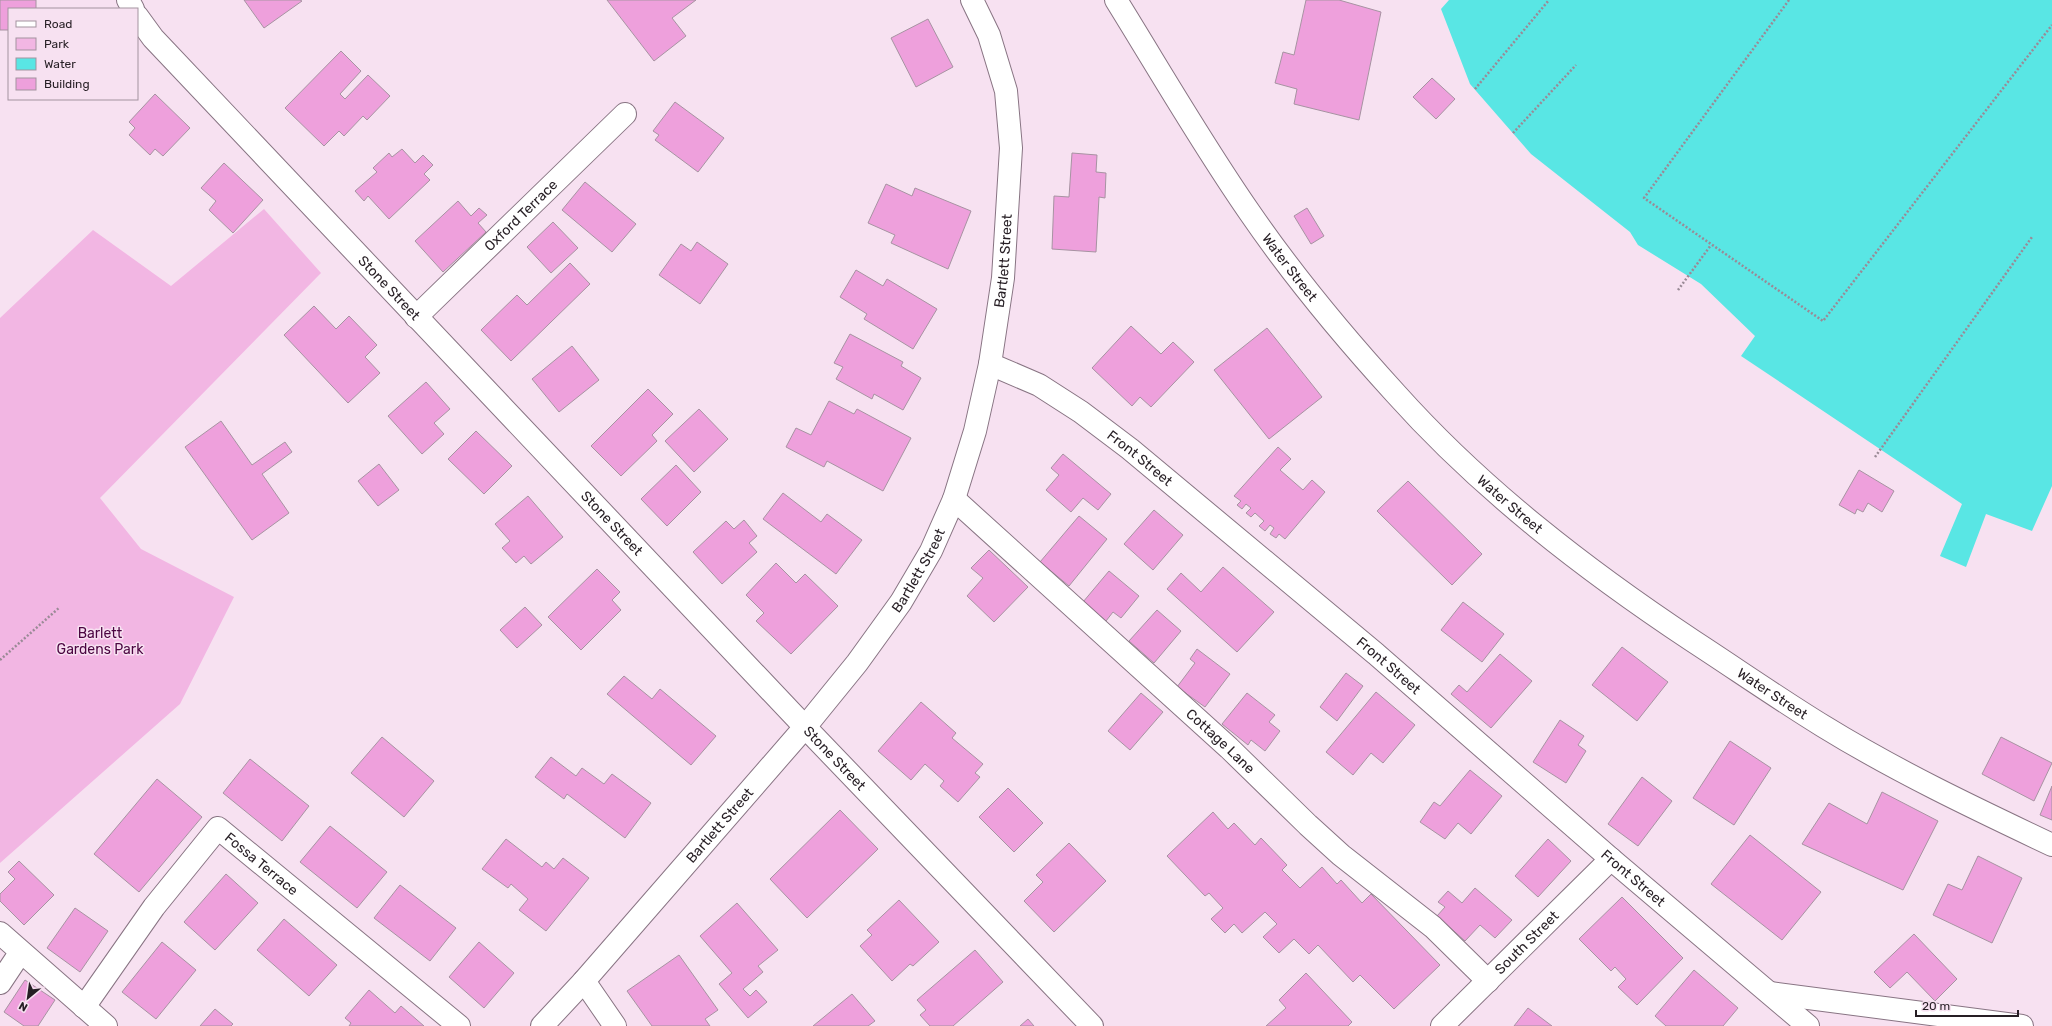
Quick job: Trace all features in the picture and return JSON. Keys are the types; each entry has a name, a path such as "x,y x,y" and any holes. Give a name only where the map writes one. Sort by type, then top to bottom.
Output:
{"street":[{"name":"Bartlett Street","path":"542,1026 584,981 805,727 857,663 901,602 931,551 954,499 975,430 990,364 1003,278 1010,148 1006,91 988,35 972,0"},
{"name":"Water Street","path":"1116,0 1205,146 1251,214 1298,279 1397,396 1450,449 1517,510 1595,572 1673,627 1824,726 1907,774 2052,845"},
{"name":"Stone Street","path":"138,17 153,38 805,727 1092,1026"},
{"name":"Oxford Terrace","path":"416,316 625,114"},
{"name":"Front Street","path":"990,364 1039,385 1081,412 1130,449 1376,654 1611,859 1808,1026"},
{"name":"Cottage Lane","path":"954,499 1229,748 1308,826 1341,855 1433,927 1488,981"},
{"name":"Fossa Terrace","path":"84,1007 154,907 218,828 459,1026"},
{"name":"South Street","path":"1442,1026 1611,859"},
{"path":"0,933 106,1026"},
{"path":"0,983 20,952"},
{"path":"584,981 615,1026"},
{"path":"1770,994 1920,1020 2022,1026"}],"path":[{"path":"1474,90 1549,0"},
{"path":"1789,0 1644,198 1822,321 2052,25"},
{"path":"1513,133 1576,66"},
{"path":"1875,458 2032,237"},
{"path":"1678,290 1711,244"},
{"path":"0,660 60,607"}],"green space":[{"name":"Barlett Gardens Park","path":"264,209 321,273 100,498 141,549 234,597 180,704 0,863 0,318 93,230 171,286"}],"water":[{"path":"1449,0 2052,0 2052,486 2032,531 1986,514 1966,567 1940,556 1962,504 1741,356 1755,336 1701,284 1638,245 1630,232 1531,154 1470,84 1441,9"}],"building":[{"path":"0,0 36,0 36,8 8,8 8,30 0,30"},
{"path":"244,0 300,0 302,1 264,28"},
{"path":"607,0 696,0 672,18 686,36 654,61"},
{"path":"1306,0 1339,0 1381,12 1359,120 1294,104 1297,89 1275,83 1283,52 1294,55"},
{"path":"928,19 953,67 916,87 891,38"},
{"path":"341,51 361,71 340,94 345,99 368,75 390,96 367,120 363,116 344,136 339,131 324,146 285,108"},
{"path":"1432,78 1455,99 1436,119 1413,97"},
{"path":"155,94 190,128 163,156 155,149 150,155 129,135 135,128 129,122"},
{"path":"675,102 724,138 698,172 655,140 659,135 653,131"},
{"path":"402,149 415,163 423,155 433,165 424,174 430,180 389,219 368,196 364,201 355,191 377,172 373,168 389,153 392,157"},
{"path":"1072,153 1097,155 1096,172 1106,173 1105,198 1099,197 1096,252 1052,249 1054,196 1069,197"},
{"path":"224,163 263,200 233,233 209,210 216,201 201,188"},
{"path":"585,182 636,224 612,252 562,210"},
{"path":"886,184 912,196 915,188 971,211 948,269 891,243 895,235 868,223"},
{"path":"458,201 471,216 479,208 487,215 478,223 486,232 443,272 415,241"},
{"path":"1307,208 1324,236 1311,244 1294,216"},
{"path":"553,222 578,248 551,273 527,247"},
{"path":"697,242 728,264 700,304 659,275 681,244 691,251"},
{"path":"570,263 590,284 511,361 481,330 517,295 527,305"},
{"path":"856,270 883,286 887,279 937,309 913,349 864,319 867,314 840,297"},
{"path":"314,306 336,329 349,316 377,345 365,357 380,373 348,403 284,335"},
{"path":"1131,326 1161,354 1173,342 1194,362 1151,407 1140,397 1132,406 1092,368"},
{"path":"1267,328 1322,397 1269,439 1214,370"},
{"path":"850,334 903,362 901,366 921,378 903,410 874,394 872,399 836,379 843,367 834,363"},
{"path":"572,346 599,380 559,412 532,379"},
{"path":"426,382 450,409 434,423 444,434 422,454 388,416"},
{"path":"648,389 673,414 652,435 657,441 621,476 591,446"},
{"path":"829,401 854,414 857,409 911,438 883,491 827,461 824,467 786,447 796,428 811,435"},
{"path":"699,409 728,439 694,472 665,441"},
{"path":"221,421 252,465 285,442 292,452 262,474 289,513 252,540 185,447"},
{"path":"476,431 512,466 484,494 448,459"},
{"path":"1278,447 1291,459 1280,470 1303,490 1312,480 1325,492 1285,539 1279,534 1276,538 1270,534 1274,528 1270,525 1265,531 1259,526 1264,521 1255,513 1251,517 1246,513 1251,508 1246,504 1242,509 1237,505 1241,501 1234,496"},
{"path":"1063,454 1111,494 1098,510 1083,498 1071,512 1046,490 1059,475 1051,468"},
{"path":"379,464 399,490 378,506 358,481"},
{"path":"676,465 701,492 667,526 641,499"},
{"path":"1859,470 1894,491 1882,512 1868,503 1863,512 1857,509 1855,514 1839,505"},
{"path":"1408,481 1482,554 1452,585 1377,511"},
{"path":"783,493 821,522 827,514 862,540 836,574 763,519"},
{"path":"528,496 563,537 531,564 524,556 516,563 502,548 510,541 495,524"},
{"path":"1154,510 1183,535 1153,570 1124,544"},
{"path":"1079,516 1107,539 1069,586 1040,562"},
{"path":"744,520 757,536 749,543 757,552 722,584 693,552 726,521 734,529"},
{"path":"989,550 1028,587 994,622 967,596 983,578 971,568"},
{"path":"776,563 796,583 805,574 838,606 791,654 756,621 764,613 746,595"},
{"path":"1223,567 1274,612 1237,652 1167,589 1181,573 1201,592"},
{"path":"597,569 620,592 612,600 621,610 581,650 548,617"},
{"path":"1109,571 1139,596 1121,618 1113,612 1106,621 1083,602"},
{"path":"1463,602 1504,634 1482,662 1441,630"},
{"path":"525,607 542,625 517,648 500,630"},
{"path":"1157,610 1181,631 1154,663 1129,641"},
{"path":"1622,647 1668,682 1637,721 1592,685"},
{"path":"1197,649 1230,674 1205,707 1177,687 1195,663 1190,659"},
{"path":"1500,654 1532,681 1491,728 1451,694 1459,685 1467,692"},
{"path":"1346,673 1363,686 1337,721 1320,707"},
{"path":"624,676 652,699 660,689 716,736 691,765 607,694"},
{"path":"1376,692 1415,725 1383,763 1371,753 1353,775 1326,752"},
{"path":"1141,693 1163,712 1130,750 1108,731"},
{"path":"1247,693 1275,715 1269,722 1280,731 1265,751 1251,740 1248,745 1222,724"},
{"path":"921,702 956,733 952,738 983,764 975,773 980,777 958,802 940,786 944,781 925,764 911,780 878,751"},
{"path":"1560,720 1584,736 1578,745 1586,751 1566,783 1533,762"},
{"path":"382,737 434,781 404,817 351,773"},
{"path":"2001,737 2052,763 2034,801 1982,774"},
{"path":"1730,741 1771,768 1734,825 1693,798"},
{"path":"551,757 576,776 582,768 604,784 612,774 651,803 625,838 567,794 564,799 535,777"},
{"path":"250,759 309,806 282,841 223,793"},
{"path":"1470,770 1502,796 1471,834 1458,823 1445,839 1420,822 1434,802 1440,806"},
{"path":"1642,777 1672,801 1638,846 1608,824"},
{"path":"157,779 202,817 139,892 94,854"},
{"path":"2052,786 2052,820 2040,815"},
{"path":"1008,788 1043,823 1014,852 979,817"},
{"path":"1882,792 1938,821 1903,890 1802,844 1829,803 1867,824"},
{"path":"840,810 878,849 807,918 770,879"},
{"path":"1213,812 1228,829 1234,823 1255,845 1261,838 1287,865 1282,870 1300,888 1322,867 1337,884 1341,880 1362,903 1371,894 1440,965 1394,1009 1360,975 1353,982 1318,945 1309,954 1294,939 1279,953 1263,937 1277,924 1265,912 1242,933 1234,924 1225,933 1211,919 1223,908 1209,893 1205,896 1167,856"},
{"path":"330,826 387,872 357,908 300,862"},
{"path":"1750,835 1821,892 1782,940 1711,884"},
{"path":"506,839 542,867 546,862 554,869 563,858 589,878 546,931 519,910 528,899 511,884 508,888 482,869"},
{"path":"1548,839 1571,861 1538,897 1515,876"},
{"path":"1069,843 1106,881 1054,932 1024,901 1043,882 1036,875"},
{"path":"1978,856 2022,878 1992,943 1933,915 1948,884 1962,890"},
{"path":"19,861 54,895 24,925 0,901 0,894 15,879 8,872"},
{"path":"226,874 258,903 215,950 184,922"},
{"path":"400,885 456,928 430,961 374,918"},
{"path":"1475,888 1512,920 1495,938 1480,925 1465,941 1437,916 1445,907 1438,902 1448,891 1462,903"},
{"path":"1622,897 1683,958 1637,1005 1618,987 1626,979 1615,967 1611,971 1579,939"},
{"path":"899,900 939,942 913,966 910,964 892,981 860,946 872,935 867,930"},
{"path":"737,903 778,950 758,966 763,972 743,989 750,996 756,990 767,1002 748,1018 719,984 732,973 700,936"},
{"path":"75,908 108,931 80,972 47,948"},
{"path":"284,919 337,965 309,996 257,950"},
{"path":"1914,934 1957,979 1935,1001 1907,972 1890,988 1874,972"},
{"path":"162,942 196,970 156,1019 122,992"},
{"path":"479,942 514,973 484,1008 449,977"},
{"path":"975,950 1003,982 953,1026 930,1026 920,1015 926,1010 917,1000"},
{"path":"679,955 718,1010 705,1019 710,1026 652,1026 627,991"},
{"path":"1694,970 1738,1008 1723,1026 1666,1026 1655,1016"},
{"path":"1306,973 1352,1022 1348,1026 1266,1026 1286,1008 1279,1000"},
{"path":"25,980 55,1000 38,1026 24,1026 4,1012"},
{"path":"369,990 395,1013 401,1006 424,1026 349,1026 351,1023 345,1018"},
{"path":"852,994 875,1021 868,1026 813,1026"},
{"path":"1528,1008 1552,1026 1514,1026"},
{"path":"215,1009 233,1024 231,1026 200,1026"},
{"path":"1028,1019 1034,1026 1020,1026"}]}
